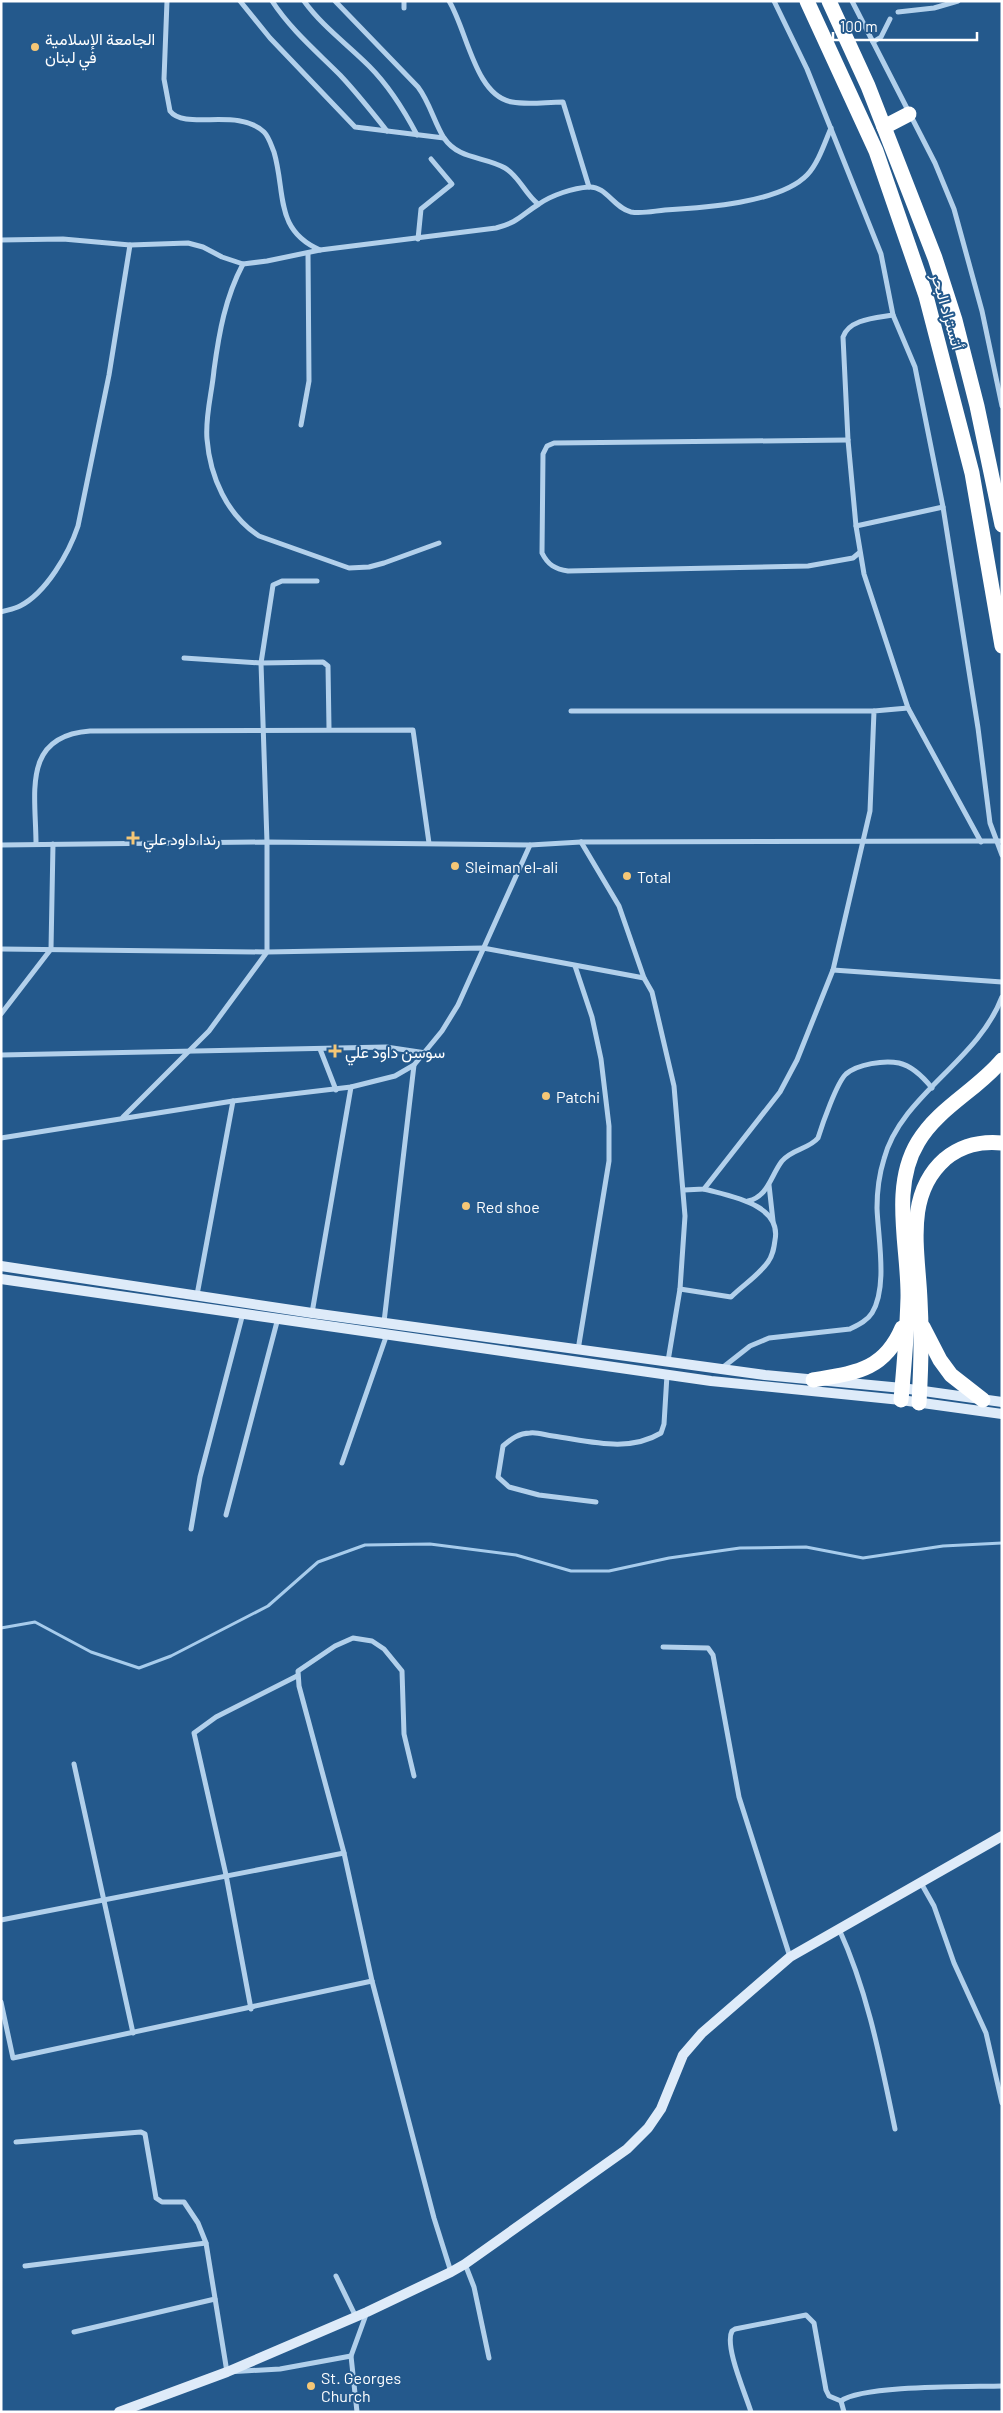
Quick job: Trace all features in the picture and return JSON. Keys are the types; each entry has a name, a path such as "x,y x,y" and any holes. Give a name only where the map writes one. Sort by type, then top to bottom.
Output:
{"highway":[{"name":"أتستراد البحر","path":"807,1 876,151 926,296 972,473 1002,646"},
{"name":"أتستراد البحر","path":"829,1 868,86 935,258 955,320 977,406 1002,526"},
{"path":"884,127 909,114"},
{"path":"902,1394 908,1292 903,1230 904,1180 910,1158 918,1141 940,1117 1002,1060"},
{"path":"919,1397 921,1324 915,1221 926,1181 945,1159 967,1145 985,1142 1002,1143"},
{"path":"813,1380 850,1374 880,1361 897,1341 906,1320"},
{"path":"921,1324 940,1360 951,1375 982,1400"}],"main road":[{"path":"1,1266 312,1313 813,1380 919,1397 1002,1414"},
{"path":"1,1279 667,1375 902,1394"},
{"path":"919,1397 1002,1402"},
{"path":"119,2412 227,2372 368,2312 466,2264 627,2150 648,2128 661,2109 683,2055 702,2033 790,1957 1002,1836"}],"street":[{"path":"167,1 164,79 170,111 182,119 236,120 253,125 264,133 275,157 285,213 291,228 302,241 320,250"},
{"path":"240,1 264,32 338,107 351,124 359,128 444,138"},
{"path":"272,1 283,17 317,55 339,74 387,131"},
{"path":"304,1 324,25 378,76 398,102 417,135"},
{"path":"335,1 418,88 426,99 444,138 461,154 494,163 509,171 528,195 538,204"},
{"path":"404,1 404,8"},
{"path":"449,1 482,78 492,93 511,102 562,102 574,132 589,187"},
{"path":"774,1 831,128 882,254 893,315 915,367 944,507 978,728 989,816 999,841 1002,855"},
{"path":"852,1 935,163 962,235 982,312 1002,406"},
{"path":"898,12 934,8 958,1"},
{"path":"873,42 881,37 890,19"},
{"path":"1,240 63,239 130,245 195,244 242,264 320,250 418,239 512,224 538,204 557,195 589,187 599,190 618,206 632,212 708,207 748,200 781,190 803,180 810,172 831,128"},
{"path":"418,239 421,209 452,184 431,159"},
{"path":"1,612 20,606 40,589 53,575 73,541 78,526 109,374 130,245"},
{"path":"302,425 309,381 308,253"},
{"path":"242,264 233,283 220,332 207,416 207,438 217,484 238,519 259,536 349,568 369,567 384,563 439,543"},
{"path":"893,315 852,325 845,332 843,346 848,440 859,554 908,708 981,842"},
{"path":"848,440 554,443 547,446 543,454 542,553 546,563 568,571 808,566 853,558 859,554"},
{"path":"856,526 944,507"},
{"path":"123,1118 209,1031 267,952 267,842 261,663 274,585 282,581 317,581"},
{"path":"184,658 261,663 323,662 328,666 329,728"},
{"path":"571,711 874,711 908,708"},
{"path":"704,1189 780,1092 797,1060 833,970 870,811 874,711"},
{"path":"36,844 37,764 54,741 65,736 90,731 329,728 413,730 429,843"},
{"path":"1,845 267,842 530,845 581,842 999,841"},
{"path":"581,842 619,906 644,978 652,992 670,1060 684,1190 685,1232 680,1290 668,1361"},
{"path":"1,1014 51,948 53,844"},
{"path":"1,1138 233,1101 336,1090 395,1076 414,1065 426,1053 458,1005 530,845"},
{"path":"1,949 51,948 267,952 483,948 644,978"},
{"path":"575,966 592,1017 601,1059 609,1126 609,1161 578,1350"},
{"path":"833,970 1002,982"},
{"path":"720,1369 750,1346 769,1338 850,1328 861,1324 871,1315 880,1287 877,1201 881,1168 886,1149 894,1133 908,1114 988,1027 1002,997"},
{"path":"1,1055 386,1047 426,1053"},
{"path":"320,1049 336,1090"},
{"path":"748,1201 756,1200 769,1184 783,1160 818,1138 836,1092 846,1074 868,1064 899,1063 922,1075 932,1088"},
{"path":"384,1322 414,1065"},
{"path":"312,1313 351,1087"},
{"path":"197,1295 233,1101"},
{"path":"680,1290 731,1297 752,1280 768,1262 773,1252 776,1234 769,1184"},
{"path":"684,1190 704,1189 748,1201 769,1215 774,1222"},
{"path":"191,1529 200,1478 244,1313"},
{"path":"226,1515 278,1318"},
{"path":"342,1463 387,1334"},
{"path":"596,1502 539,1495 509,1487 498,1477 503,1446 516,1436 530,1433 598,1444 628,1445 652,1438 662,1433 667,1375"},
{"path":"414,1776 404,1734 402,1671 384,1649 372,1641 354,1638 335,1646 298,1671 297,1676 344,1853 372,1981 434,2218 451,2272"},
{"path":"663,1647 699,1646 708,1648 713,1654 739,1797 790,1957"},
{"path":"251,2009 226,1875 194,1733 216,1717 297,1676"},
{"path":"74,1764 133,2034"},
{"path":"1,1920 344,1853"},
{"path":"921,1883 934,1906 954,1963 986,2033 1002,2103"},
{"path":"839,1929 848,1950 878,2048 895,2129"},
{"path":"1,2002 13,2058 251,2009 372,1981"},
{"path":"16,2142 141,2132 145,2134 156,2198 162,2202 184,2202 198,2223 206,2243 227,2372 280,2369 351,2356"},
{"path":"25,2266 206,2243"},
{"path":"466,2264 474,2287 489,2358"},
{"path":"336,2276 356,2317"},
{"path":"74,2332 215,2300"},
{"path":"357,2412 351,2356 368,2312"},
{"path":"751,2412 733,2356 730,2335 735,2329 806,2315 814,2323 826,2390 829,2396 841,2401"},
{"path":"841,2401 847,2397 885,2390 1002,2386"},
{"path":"841,2401 844,2412"}],"waterway":[{"path":"1,1628 35,1622 91,1652 139,1668 171,1656 268,1606 318,1562 365,1545 430,1544 516,1555 571,1571 609,1571 669,1558 740,1548 806,1547 863,1558 943,1546 1002,1543"}],"place":[{"name":"الجامعة الإسلامية في لبنان","path":"35,47"},
{"name":"رندا داود علي","path":"133,838"},
{"name":"Sleiman el-ali","path":"455,866"},
{"name":"Total","path":"627,876"},
{"name":"سوسن داود علي","path":"335,1051"},
{"name":"Patchi","path":"546,1096"},
{"name":"Red shoe","path":"466,1206"},
{"name":"St. Georges Church","path":"311,2386"}]}
